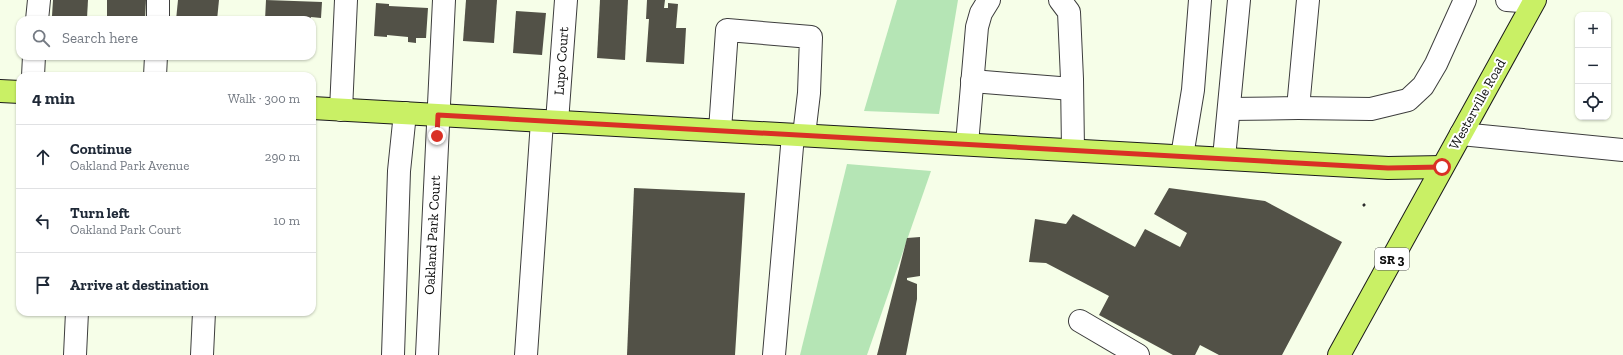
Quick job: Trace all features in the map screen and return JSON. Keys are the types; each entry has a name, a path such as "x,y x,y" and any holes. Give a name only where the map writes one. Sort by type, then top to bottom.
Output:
{"main road":[{"name":"Westerville Road","path":"1339,355 1534,1"},
{"path":"0,91 16,92"},
{"path":"316,108 1388,168 1442,167"}],"street":[{"path":"37,16 39,0"},
{"path":"158,0 158,16"},
{"path":"341,110 346,0"},
{"name":"Oakland Park Court","path":"427,355 444,0"},
{"name":"Lupo Court","path":"526,355 550,121 566,0"},
{"path":"967,144 977,27 981,13 989,0"},
{"path":"1060,0 1069,12 1073,150"},
{"path":"1182,156 1193,90 1200,0"},
{"path":"1224,158 1239,0"},
{"path":"1298,108 1308,0"},
{"path":"1229,109 1371,109 1408,100 1423,86 1436,64 1465,0"},
{"path":"1507,0 1534,1"},
{"path":"720,130 727,30 811,37 808,93 799,135 774,355"},
{"path":"33,72 34,60"},
{"path":"155,72 156,60"},
{"path":"972,81 1072,89"},
{"path":"393,355 399,171 405,113"},
{"path":"1461,134 1623,150"},
{"path":"75,355 77,316"},
{"path":"202,355 204,316"},
{"path":"1080,321 1138,355"}],"green space":[{"path":"897,0 958,0 939,114 864,111"},
{"path":"847,164 931,171 867,355 800,355"}],"building":[{"path":"53,0 88,0 87,16 52,16"},
{"path":"107,0 146,0 145,16 107,16"},
{"path":"178,0 219,0 217,16 176,16"},
{"path":"266,0 322,2 321,18 316,18 316,16 265,16"},
{"path":"466,0 497,0 494,43 463,41"},
{"path":"600,0 628,0 625,60 597,58"},
{"path":"647,0 665,0 664,8 668,8 668,3 678,4 676,28 686,28 684,64 646,62 649,19 646,19"},
{"path":"376,3 389,4 389,6 428,8 426,38 416,38 416,43 408,42 408,37 387,35 387,37 374,36"},
{"path":"516,11 546,13 542,55 513,53"},
{"path":"634,188 745,193 735,355 627,355"},
{"path":"1169,188 1265,201 1342,242 1282,355 1219,355 1200,345 1195,355 1173,355 1099,315 1109,296 1046,263 1029,262 1035,219 1066,224 1073,214 1135,247 1145,229 1180,247 1187,233 1154,214"},
{"path":"920,237 920,276 907,278 907,280 917,284 917,299 906,355 877,355 907,238"}],"route":[{"path":"437,136 438,115 1388,168 1442,167"}]}
